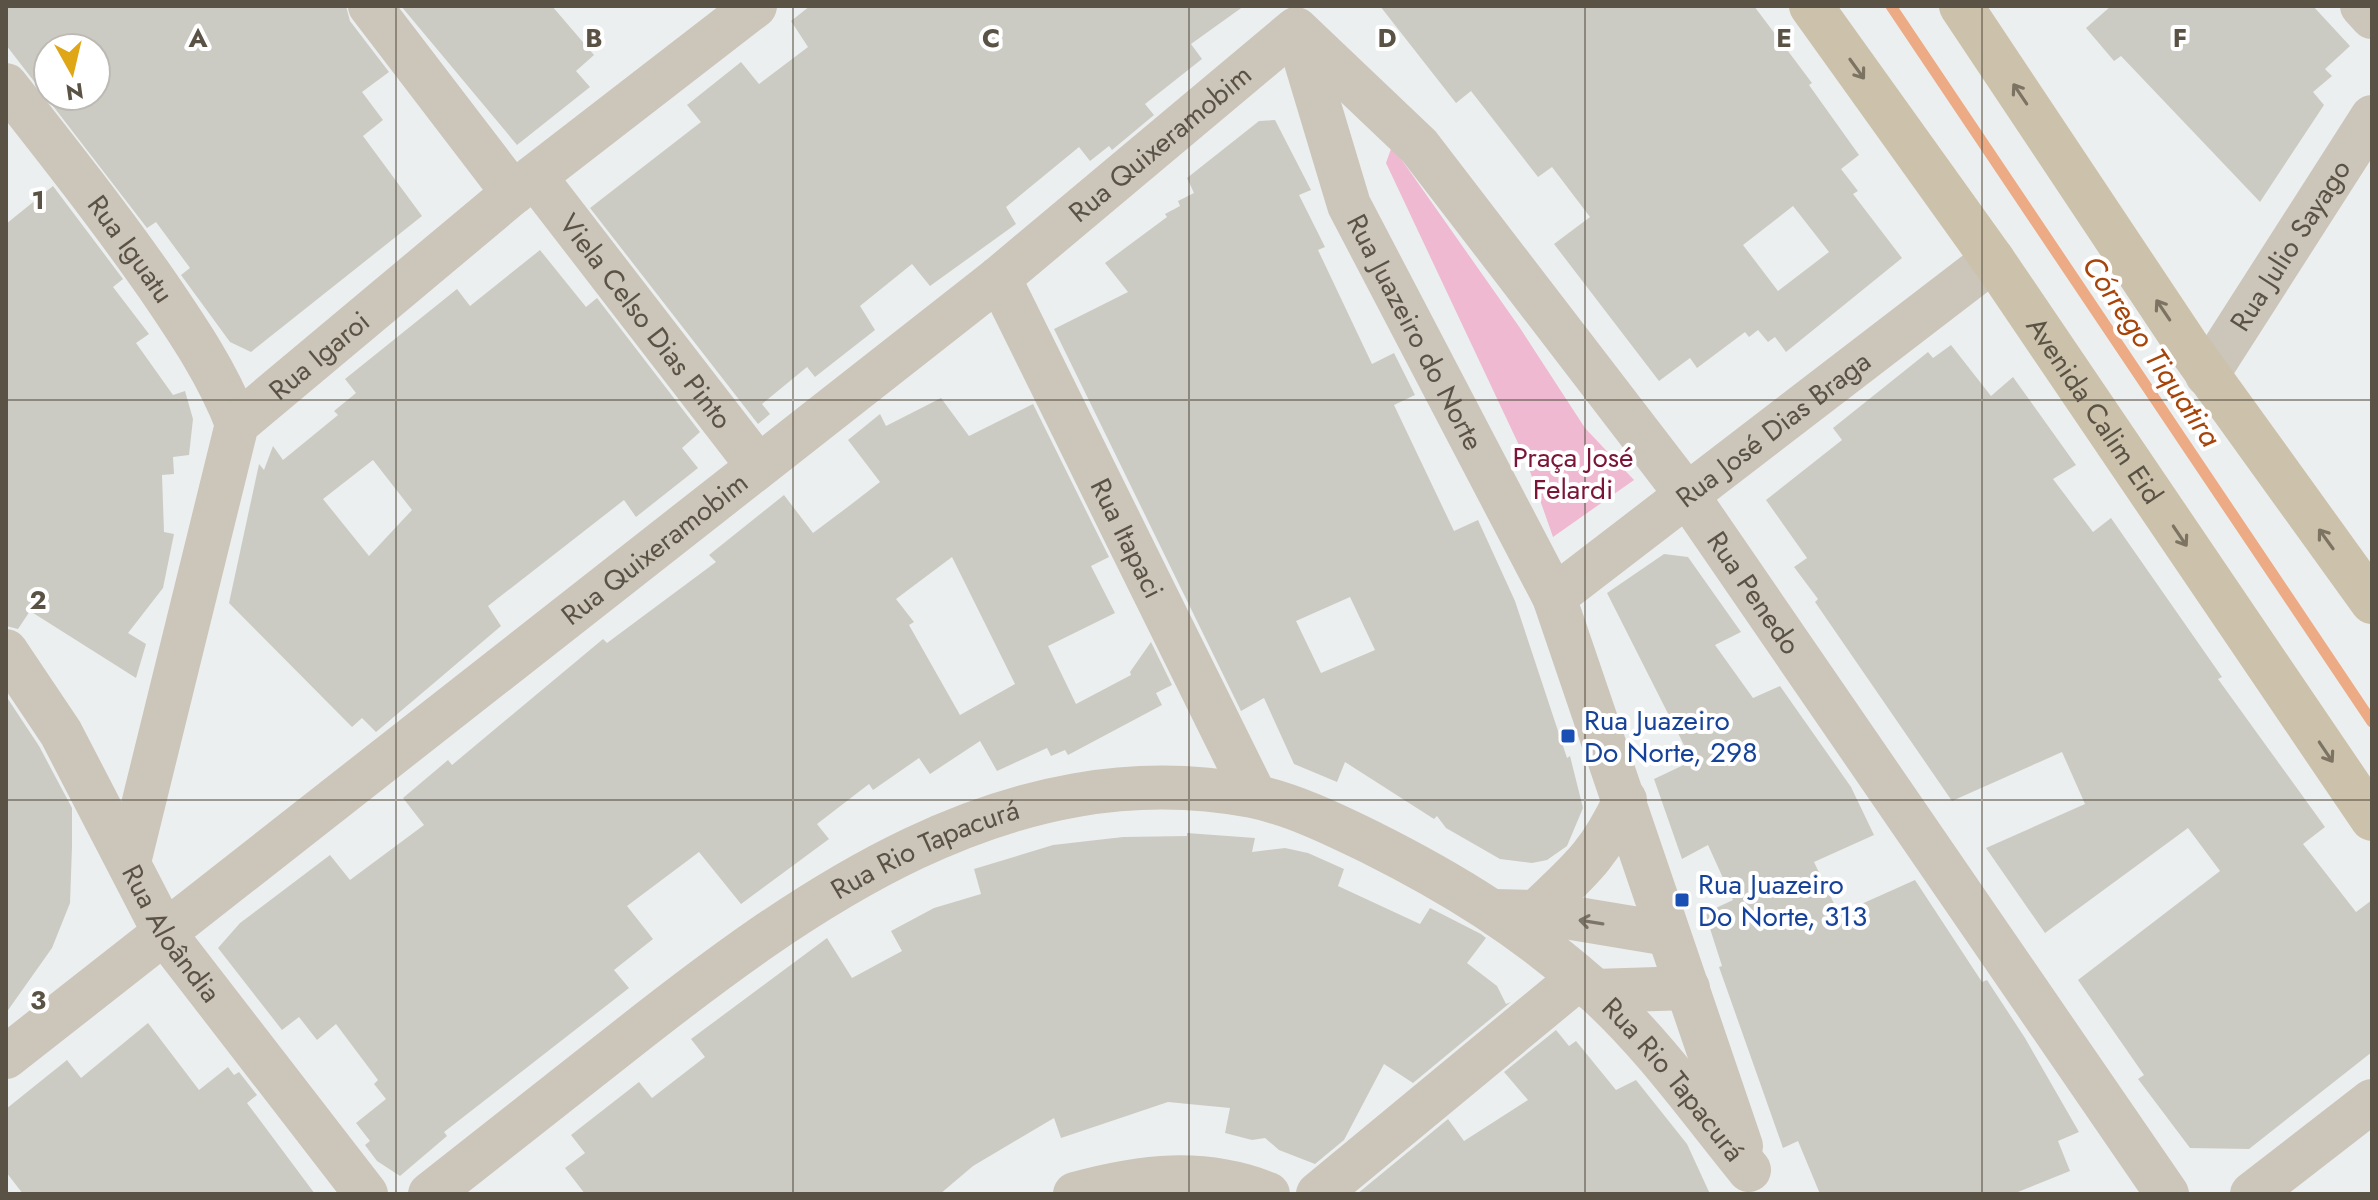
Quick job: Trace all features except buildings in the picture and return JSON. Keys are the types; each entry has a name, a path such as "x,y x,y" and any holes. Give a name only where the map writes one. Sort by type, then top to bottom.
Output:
{"main road":[{"name":"Avenida Calim Eid","path":"1811,6 1993,260 2372,819"},
{"path":"1961,6 2207,375 2372,602"}],"street":[{"name":"Viela Celso Dias Pinto","path":"370,6 758,466"},
{"name":"Rua Igaroi","path":"237,424 524,185 755,6"},
{"path":"2362,6 2372,17"},
{"name":"Rua Quixeramobim","path":"6,1057 999,278 1289,18"},
{"name":"Rua Penedo","path":"1289,18 1419,146 1687,495 2150,1189"},
{"name":"Rua Juazeiro do Norte","path":"1289,18 1349,205 1554,597 1754,1182"},
{"name":"Rua Iguatu","path":"6,85 112,220 189,331 225,393 237,424"},
{"name":"Rua Julio Sayago","path":"2207,375 2372,117"},
{"name":"Rua José Dias Braga","path":"1554,597 1993,260"},
{"name":"Rua Itapaci","path":"999,278 1255,796"},
{"path":"129,862 237,424"},
{"name":"Rua Aloândia","path":"6,651 61,733 165,934 366,1194"},
{"name":"Rua Rio Tapacurá","path":"430,1194 728,959 875,865 954,830 998,816 1113,790 1188,788 1255,796 1332,824 1471,895 1515,912 1668,934"},
{"path":"1515,912 1582,870 1605,842 1625,800"},
{"name":"Rua Rio Tapacurá","path":"1515,912 1650,1051 1754,1182"},
{"path":"1318,1194 1587,985"},
{"name":"Rua Rio Tapacurá","path":"1587,985 1688,988"},
{"path":"2252,1194 2372,1101"},
{"path":"1075,1194 1139,1178 1201,1176 1268,1194"}],"green space":[{"name":"Praça José Felardi","path":"1392,146 1520,328 1585,428 1634,480 1553,537 1526,460 1386,163"}],"waterway":[{"name":"Córrego Tiquatira","path":"1891,6 2372,722"}],"place":[{"name":"Rua Juazeiro Do Norte, 298","path":"1568,736"},
{"name":"Rua Juazeiro Do Norte, 313","path":"1682,900"}]}
